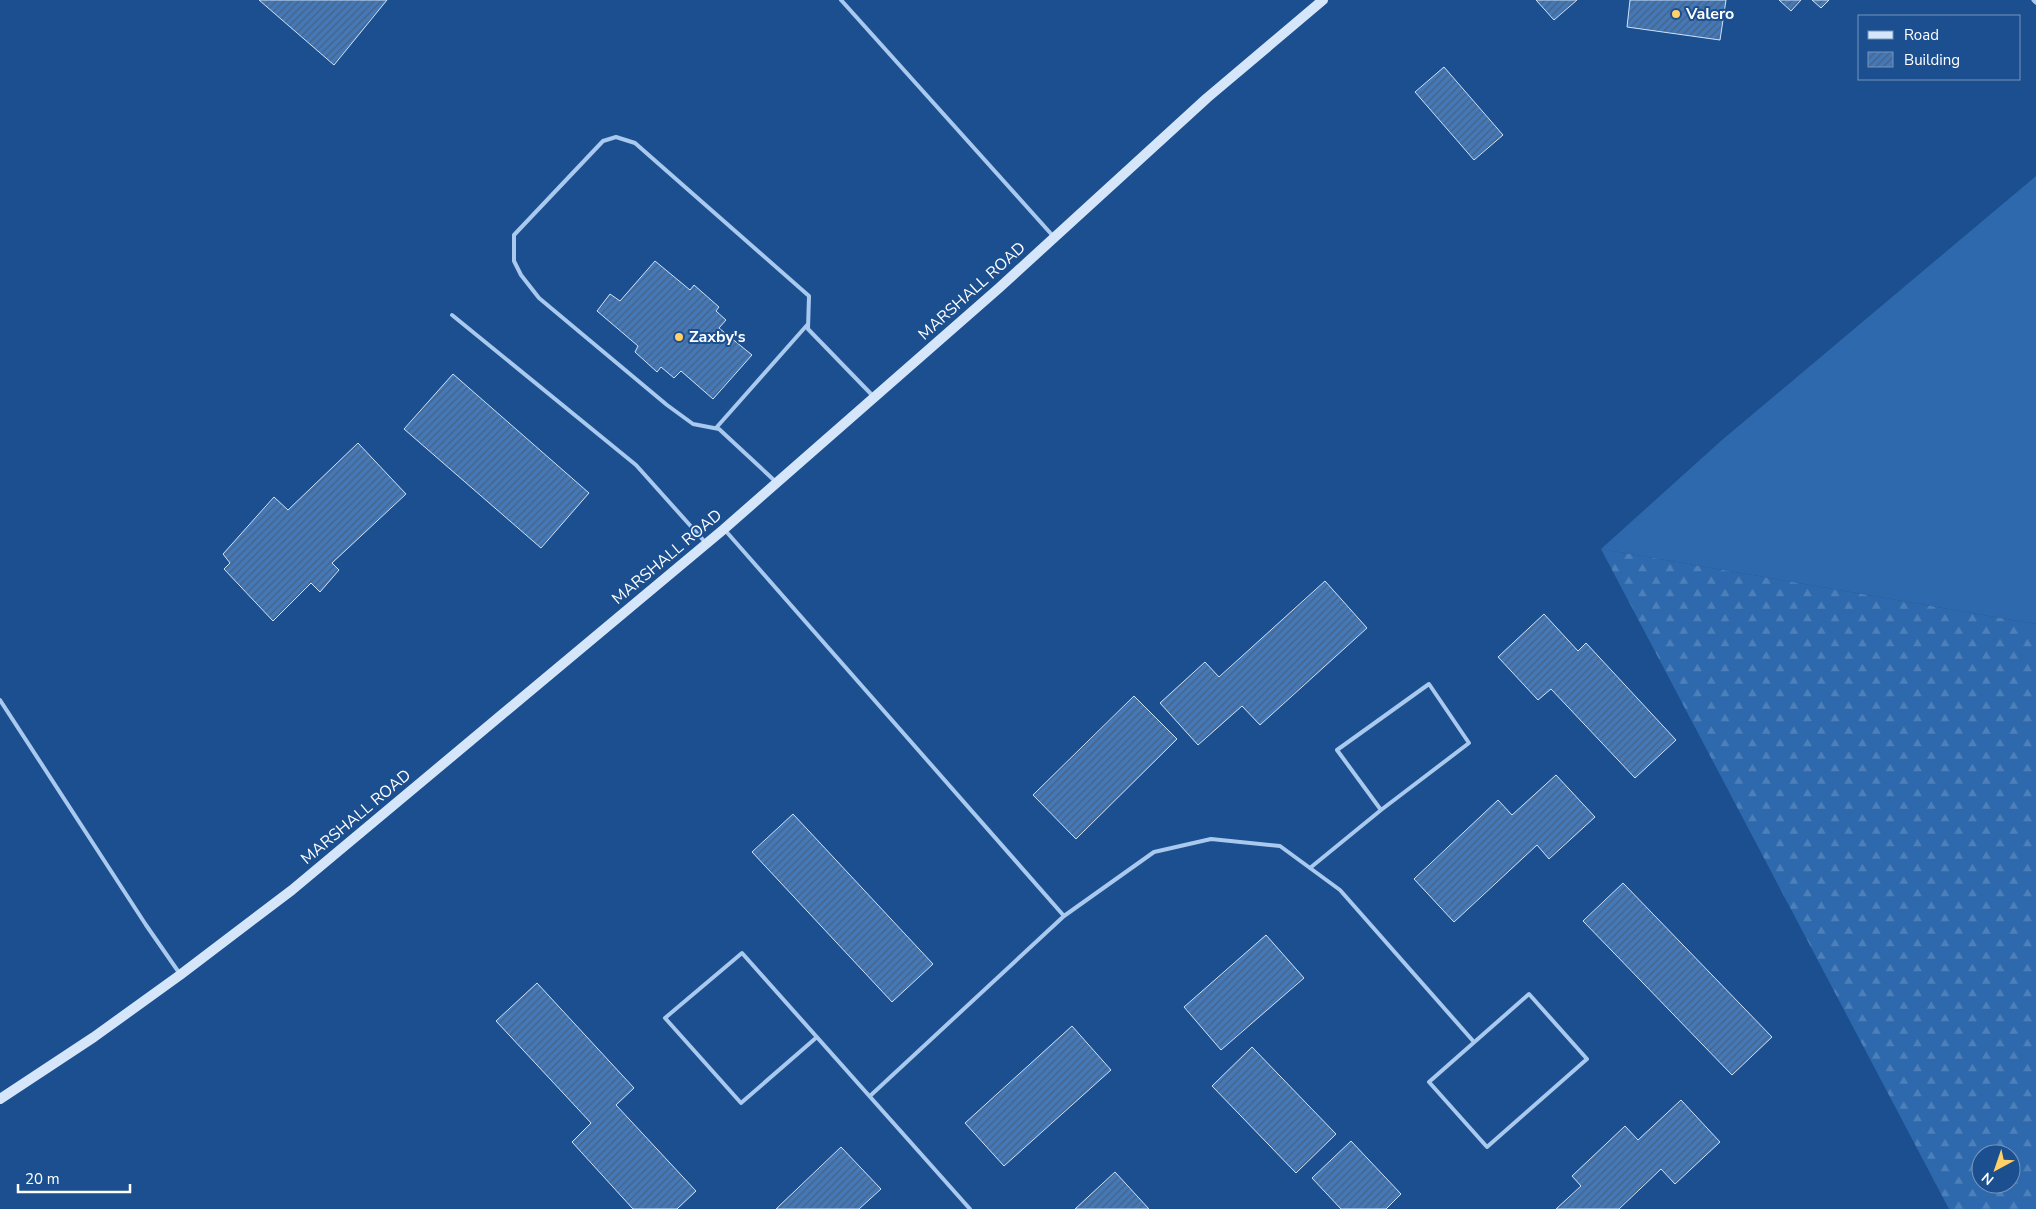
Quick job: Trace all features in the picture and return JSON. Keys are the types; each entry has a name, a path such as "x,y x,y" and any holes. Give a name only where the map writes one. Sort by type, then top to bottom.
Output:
{"main road":[{"name":"MARSHALL ROAD","path":"0,1100 94,1037 292,890 724,529 1055,238 1207,98 1310,13 1322,0"}],"lane":[{"path":"841,0 1055,238"},
{"path":"777,483 719,429 693,424 667,405 539,298 521,275 514,261 514,235 603,140 616,137 635,143 809,296 808,329 875,397"},
{"path":"452,315 636,466 706,544"},
{"path":"716,428 808,324"},
{"path":"724,529 1064,916"},
{"path":"1310,868 1380,810 1469,743 1429,684 1337,750 1380,810"},
{"path":"0,700 180,975"},
{"path":"870,1096 1064,916 1154,852 1211,839 1280,846 1340,890 1474,1042"},
{"path":"818,1037 741,1104 665,1018 742,953 818,1037 970,1209"},
{"path":"1529,994 1587,1059 1487,1147 1429,1082 1474,1042 1529,994"}],"green space":[{"path":"2036,176 2036,624 1601,549 1722,440"},
{"path":"1601,549 2036,624 2036,1209 1949,1209"}],"building":[{"path":"259,0 387,0 334,65"},
{"path":"1536,0 1577,0 1554,20"},
{"name":"Valero","path":"1630,0 1726,0 1720,40 1627,27"},
{"path":"1779,0 1801,0 1791,11"},
{"path":"1812,0 1829,0 1821,8"},
{"path":"1444,67 1503,135 1474,160 1415,92"},
{"name":"Zaxby's","path":"655,261 690,290 694,285 719,307 716,311 726,320 719,328 752,355 713,399 681,371 674,378 661,367 657,372 635,352 638,346 597,311 610,294 620,301"},
{"path":"453,374 589,493 541,548 404,429"},
{"path":"358,443 406,494 332,563 339,570 320,592 311,583 273,621 224,569 230,563 223,554 274,497 288,510"},
{"path":"1325,581 1367,628 1260,725 1242,706 1198,745 1160,703 1205,662 1219,677"},
{"path":"1544,614 1578,651 1586,643 1676,740 1635,778 1551,689 1538,700 1498,657"},
{"path":"1134,696 1177,739 1076,839 1033,795"},
{"path":"1556,775 1595,817 1549,859 1537,845 1454,922 1414,879 1498,800 1512,815"},
{"path":"793,814 933,964 892,1002 752,852"},
{"path":"1623,883 1772,1037 1732,1075 1583,921"},
{"path":"1266,935 1304,978 1221,1050 1184,1007"},
{"path":"537,983 634,1088 616,1105 696,1191 677,1209 633,1209 572,1142 591,1123 496,1021"},
{"path":"1072,1026 1111,1070 1004,1166 965,1123"},
{"path":"1252,1047 1336,1134 1296,1173 1212,1086"},
{"path":"1681,1100 1720,1142 1675,1184 1661,1169 1619,1209 1556,1209 1581,1186 1572,1176 1625,1126 1638,1140"},
{"path":"1351,1141 1401,1194 1386,1209 1341,1209 1312,1178"},
{"path":"841,1147 881,1189 859,1209 776,1209"},
{"path":"1115,1172 1149,1209 1075,1209"}],"place":[{"name":"Valero","path":"1676,14"},
{"name":"Zaxby's","path":"679,337"}]}
